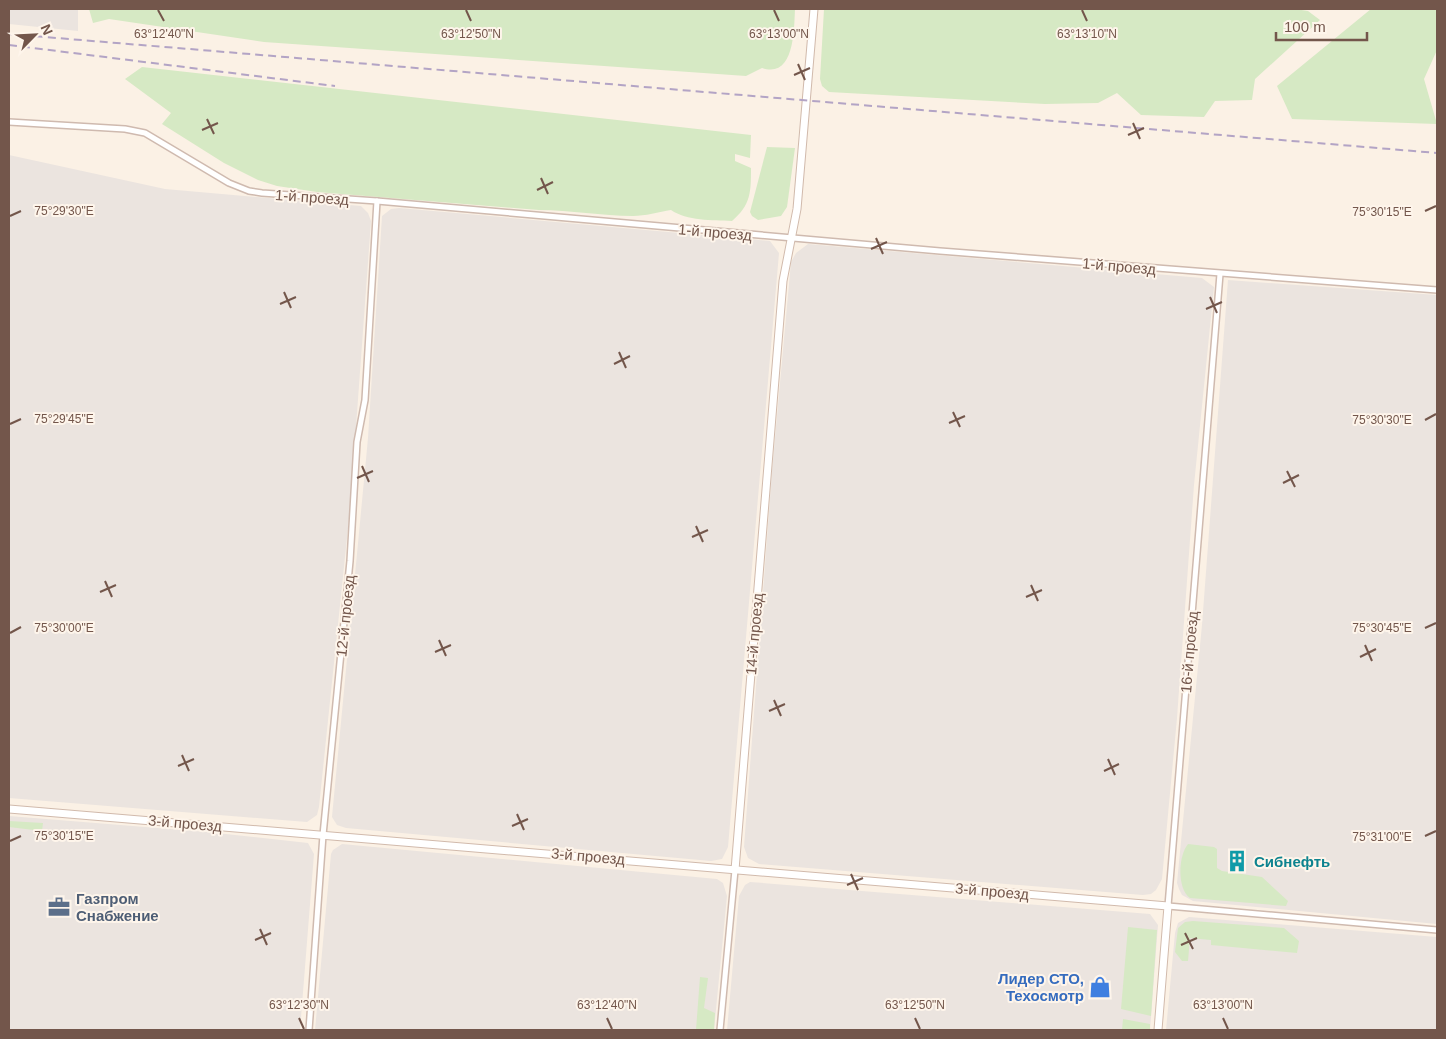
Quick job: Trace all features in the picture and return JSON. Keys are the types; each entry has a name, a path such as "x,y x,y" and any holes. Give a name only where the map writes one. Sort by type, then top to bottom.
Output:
{"street":[{"name":"14-й проезд","path":"720,1030 735,870 783,281 797,210 814,9"},
{"name":"1-й проезд","path":"9,122 135,130 153,136 218,176 249,191 1220,274 1437,290"},
{"name":"12-й проезд","path":"309,1030 323,835 350,561 357,442 365,400 376,201"},
{"name":"16-й проезд","path":"1158,1030 1220,274"},
{"name":"3-й проезд","path":"9,809 1168,906"},
{"path":"1168,906 1437,930"}],"shaded area":[{"path":"9,9 78,9 78,31 9,24"},
{"path":"9,155 165,189 361,206 368,213 371,221 350,509 319,807 317,815 307,822 9,798"},
{"path":"399,208 770,241 779,253 728,847 722,859 711,861 346,828 337,825 332,817 368,438 382,216 391,209"},
{"path":"808,244 1202,278 1214,287 1194,485 1177,718 1162,879 1156,890 1151,894 1143,895 759,864 748,858 744,847 772,471 791,262 796,253"},
{"path":"1228,280 1437,295 1437,924 1193,901 1182,895 1177,883 1202,625"},
{"path":"9,816 207,832 308,843 314,854 300,1030 9,1030"},
{"path":"342,844 717,879 723,883 727,896 714,1030 315,1030 331,854 333,850"},
{"path":"750,882 1150,914 1158,925 1150,1030 727,1030 739,896 745,885"},
{"path":"1189,917 1437,937 1437,1030 1166,1030 1175,933 1178,923"}],"green space":[{"path":"89,9 795,9 793,39 787,59 781,66 773,69 762,68 746,76 264,42 109,19 93,23"},
{"path":"824,9 1295,9 1308,11 1320,20 1255,79 1252,100 1215,101 1204,117 1141,115 1117,93 1098,103 1045,104 829,92 822,86 820,79"},
{"path":"1371,9 1437,9 1437,50 1424,79 1437,124 1292,119 1277,86"},
{"path":"142,67 751,135 750,158 735,154 735,161 751,168 749,197 743,209 732,221 692,218 677,214 671,210 638,216 609,215 317,192 277,186 258,180 224,163 162,124 171,113 125,79"},
{"path":"767,147 795,148 787,207 781,216 758,220 750,212"},
{"path":"9,821 43,823 42,831 9,827"},
{"path":"1188,844 1217,849 1217,868 1222,871 1262,877 1288,901 1286,906 1190,898 1183,887 1180,872 1182,856"},
{"path":"1185,922 1284,928 1299,941 1297,953 1211,945 1211,940 1190,938 1188,961 1182,961 1175,952 1178,928"},
{"path":"1128,927 1157,930 1151,1016 1121,1009"},
{"path":"700,977 708,978 704,1008 715,1013 714,1030 696,1030"},
{"path":"1123,1019 1150,1024 1150,1030 1122,1030"}],"railway":[{"path":"9,34 1437,153"},
{"path":"9,45 335,86"}],"place":[{"name":"Сибнефть","path":"1237,861"},
{"name":"Газпром Снабжение","path":"59,907"},
{"name":"Лидер СТО, Техосмотр","path":"1100,987"}]}
